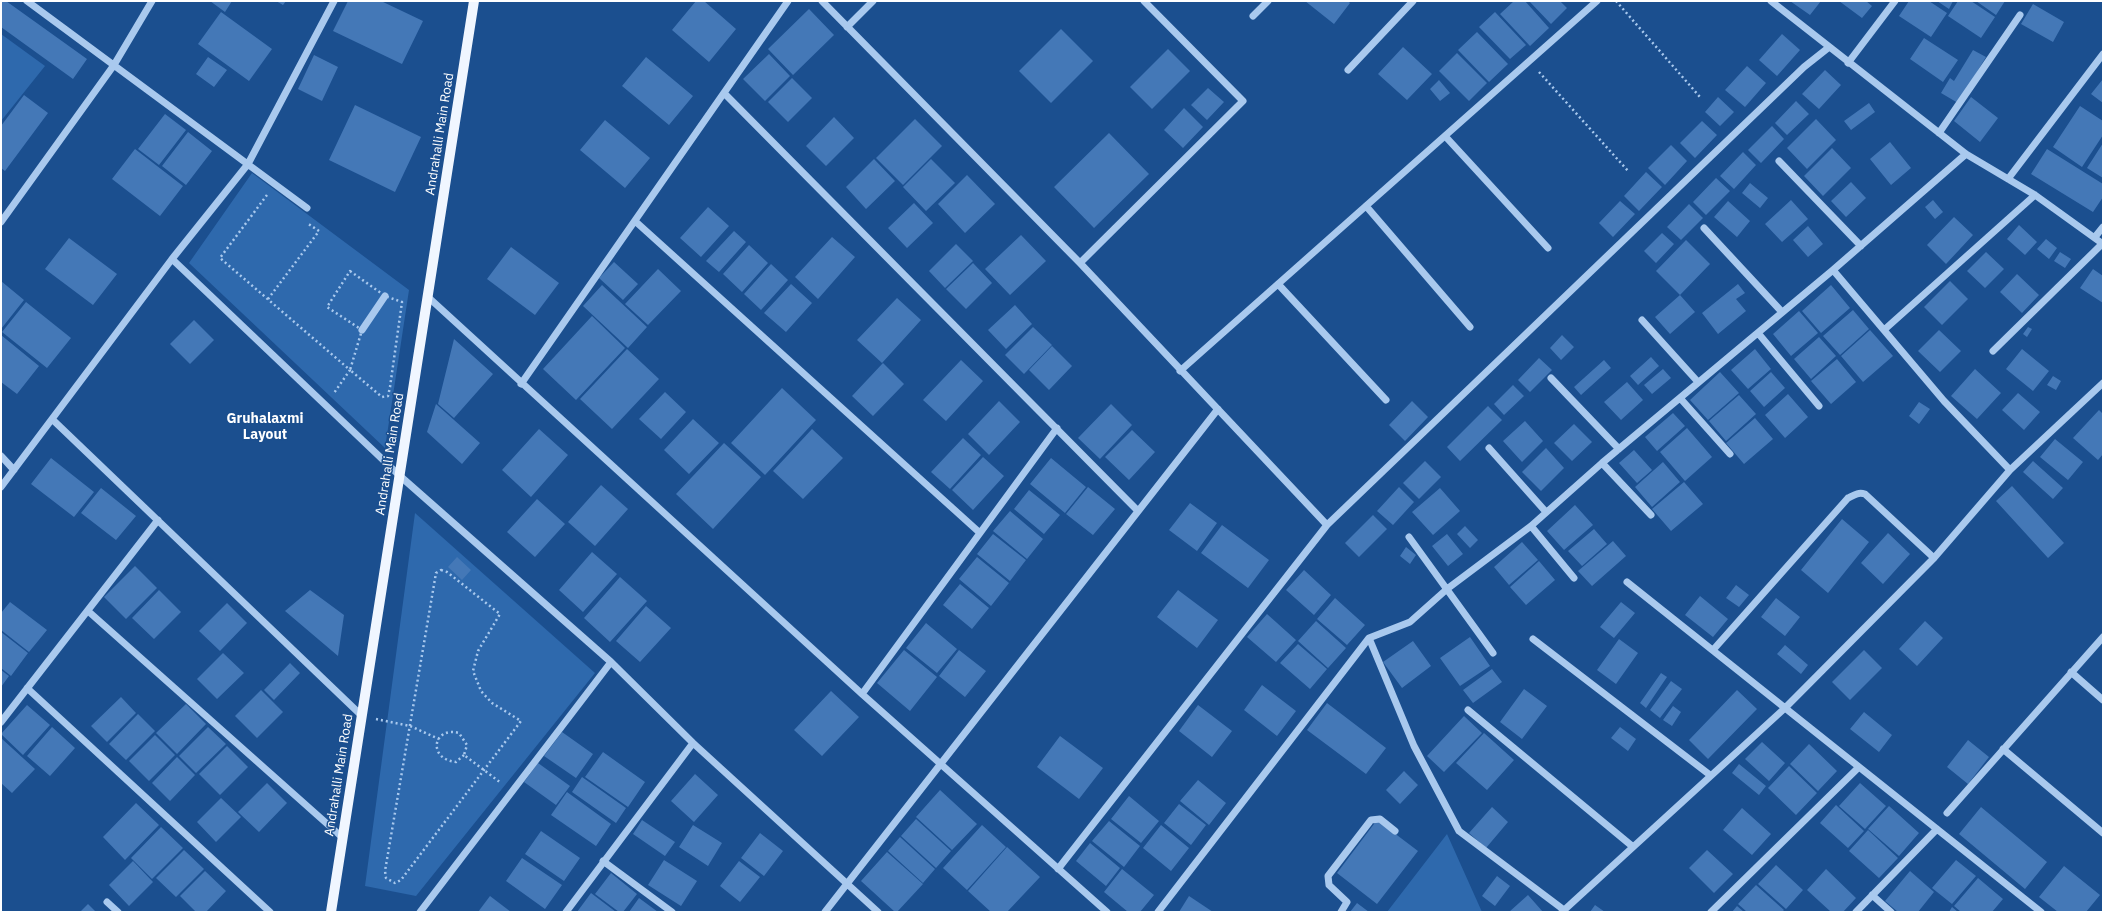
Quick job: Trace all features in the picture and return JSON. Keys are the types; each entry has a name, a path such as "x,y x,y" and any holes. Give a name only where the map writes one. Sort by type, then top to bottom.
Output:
{"main road":[{"name":"Andrahalli Main Road","path":"331,912 474,1"}],"street":[{"path":"27,1 307,208"},
{"path":"1,222 114,65 152,1"},
{"path":"1,487 53,420 172,259 248,164 334,1"},
{"path":"521,384 788,1"},
{"path":"822,1 1080,263 1180,371 1327,524"},
{"path":"847,27 873,1"},
{"path":"1080,263 1243,101 1144,1"},
{"path":"1253,16 1268,1"},
{"path":"1348,70 1413,1"},
{"path":"1180,371 1597,1"},
{"path":"1770,1 1828,48 1966,154 2035,195 2103,244 1993,351"},
{"path":"1848,63 1895,1"},
{"path":"1939,133 2020,15"},
{"path":"1058,869 1327,524 1804,67 1828,48"},
{"path":"2008,179 2103,54"},
{"path":"724,93 1138,511"},
{"path":"1445,136 1548,248"},
{"path":"1158,912 1369,638 1410,622 1447,589 1531,526 1618,449 1833,270 1966,154"},
{"path":"1779,161 1861,246"},
{"path":"1884,330 2035,195"},
{"path":"1366,206 1470,327"},
{"path":"635,221 980,533"},
{"path":"2095,237 2103,227"},
{"path":"1704,228 1782,312"},
{"path":"172,259 400,476 611,662 693,743 878,912"},
{"path":"1833,270 1944,401 2010,470"},
{"path":"1278,284 1386,400"},
{"path":"362,330 385,296"},
{"path":"428,297 521,384 862,694 1107,912"},
{"path":"1642,320 1698,382"},
{"path":"1758,333 1819,406"},
{"path":"1551,378 1618,449"},
{"path":"1369,638 1414,746 1459,831 1563,911 1632,846 1785,708 1934,558 2010,470 2103,383"},
{"path":"1680,398 1730,454"},
{"path":"825,912 1218,409"},
{"path":"53,420 362,716"},
{"path":"862,694 1057,428"},
{"path":"1489,448 1546,512"},
{"path":"1,456 14,470"},
{"path":"1602,463 1651,515"},
{"path":"1713,650 1848,498 1855,494 1860,492 1865,494 1934,558"},
{"path":"1,722 158,520"},
{"path":"1531,526 1574,578"},
{"path":"1409,537 1493,653"},
{"path":"1627,582 2041,912"},
{"path":"88,611 343,838"},
{"path":"1947,813 2103,637"},
{"path":"1533,639 1710,775"},
{"path":"420,912 611,662"},
{"path":"2072,672 2103,700"},
{"path":"27,688 270,912"},
{"path":"1468,710 1632,846"},
{"path":"566,912 693,743"},
{"path":"2003,749 2103,833"},
{"path":"1711,912 1859,767"},
{"path":"1341,912 1347,902 1329,885 1328,876 1371,820 1380,819 1395,831"},
{"path":"1856,912 1938,829"},
{"path":"604,861 672,912"},
{"path":"1872,895 1890,912"},
{"path":"107,902 118,912"}],"path":[{"path":"1616,1 1700,97"},
{"path":"1529,61 1629,172"},
{"path":"274,199 268,195 220,258 350,370 326,405"},
{"path":"268,299 319,231 306,222"},
{"path":"441,570 447,572 500,614 478,651 473,671 481,691 492,703 521,721 484,770 401,880 394,883 386,878 385,871 436,573 441,570"},
{"path":"362,716 410,726 439,739"},
{"path":"450,731 459,733 467,745 464,755 456,762 448,761 441,757 436,750 439,739 444,733 450,731"},
{"path":"464,755 513,792"}],"shaded area":[{"path":"1,34 45,66 1,121"},
{"path":"252,173 409,290 385,448 189,263"},
{"path":"415,513 595,673 416,896 365,886"},
{"path":"1447,834 1482,912 1387,912"}],"building":[{"path":"1,1 6,1 87,59 73,79 1,27"},
{"path":"210,1 232,1 225,12"},
{"path":"276,1 286,1 283,5"},
{"path":"348,1 381,1 423,21 402,64 333,31"},
{"path":"696,1 704,1 736,29 709,62 672,30"},
{"path":"1305,1 1348,1 1350,3 1334,24"},
{"path":"1514,1 1525,1 1549,28 1530,46 1500,14"},
{"path":"1529,1 1560,1 1567,8 1551,24"},
{"path":"1790,1 1821,1 1810,15"},
{"path":"1839,1 1866,1 1872,6 1862,18"},
{"path":"1909,1 1929,1 1947,13 1931,37 1899,16"},
{"path":"1937,1 1953,1 1949,9"},
{"path":"1958,1 1971,1 1995,17 1981,38 1948,16"},
{"path":"1976,1 2005,1 1996,15"},
{"path":"2033,4 2064,22 2053,42 2021,24"},
{"path":"809,9 834,35 793,75 768,49"},
{"path":"221,12 272,49 249,81 198,44"},
{"path":"1495,12 1526,45 1510,59 1479,27"},
{"path":"1061,29 1093,61 1051,103 1019,71"},
{"path":"1477,32 1508,64 1489,82 1458,50"},
{"path":"1782,34 1800,50 1777,76 1759,60"},
{"path":"1924,38 1958,60 1943,82 1910,59"},
{"path":"1403,47 1432,74 1407,100 1378,74"},
{"path":"1168,49 1190,71 1152,109 1130,87"},
{"path":"1973,50 1986,57 1958,103 1941,93 1950,78 1954,81"},
{"path":"1457,53 1487,83 1469,101 1439,71"},
{"path":"769,54 790,76 765,101 743,79"},
{"path":"314,55 338,67 322,101 298,89"},
{"path":"208,57 227,70 214,87 196,74"},
{"path":"646,57 693,96 669,125 622,86"},
{"path":"1747,66 1766,83 1745,107 1725,90"},
{"path":"1825,70 1841,85 1819,109 1802,94"},
{"path":"792,78 812,98 788,122 768,102"},
{"path":"2103,79 2103,103 2091,94"},
{"path":"1439,80 1450,93 1440,101 1430,89"},
{"path":"1208,88 1224,102 1207,120 1191,105"},
{"path":"24,95 48,113 5,171 1,168 1,126"},
{"path":"1718,97 1734,112 1720,126 1705,112"},
{"path":"1971,97 1998,118 1980,142 1954,121"},
{"path":"1796,101 1809,114 1787,135 1775,123"},
{"path":"1869,103 1875,112 1851,130 1844,121"},
{"path":"355,105 421,137 395,192 329,160"},
{"path":"2080,106 2103,121 2103,135 2082,167 2053,147"},
{"path":"1184,108 1203,127 1183,148 1164,130"},
{"path":"165,114 186,130 159,165 138,149"},
{"path":"834,117 854,138 826,166 806,146"},
{"path":"915,119 942,146 903,185 876,158"},
{"path":"1816,119 1836,140 1807,169 1787,148"},
{"path":"605,120 650,158 625,188 580,150"},
{"path":"1702,121 1717,135 1695,158 1680,143"},
{"path":"1772,126 1784,139 1761,163 1748,150"},
{"path":"188,132 212,151 186,185 162,166"},
{"path":"1109,133 1149,174 1094,228 1054,187"},
{"path":"1890,142 1911,168 1891,185 1870,159"},
{"path":"2103,143 2103,178 2087,168"},
{"path":"1671,145 1687,161 1665,185 1648,168"},
{"path":"1832,148 1851,168 1823,196 1804,176"},
{"path":"135,149 183,186 160,216 112,179"},
{"path":"2047,149 2103,184 2103,197 2093,212 2031,174"},
{"path":"1743,152 1756,165 1734,189 1720,176"},
{"path":"874,159 895,181 866,209 846,187"},
{"path":"931,159 955,183 926,211 903,187"},
{"path":"1646,172 1662,187 1639,211 1624,196"},
{"path":"967,175 995,204 965,233 938,204"},
{"path":"1716,178 1730,191 1706,215 1693,202"},
{"path":"1851,182 1866,198 1846,217 1831,201"},
{"path":"1750,183 1768,198 1760,208 1742,193"},
{"path":"1791,200 1808,219 1782,242 1765,224"},
{"path":"1933,200 1943,212 1935,219 1925,207"},
{"path":"1620,201 1635,214 1613,237 1599,223"},
{"path":"1728,201 1750,221 1737,237 1714,217"},
{"path":"914,203 933,223 907,248 888,228"},
{"path":"1689,204 1703,218 1681,240 1667,227"},
{"path":"708,207 729,226 701,257 680,238"},
{"path":"1954,217 1973,235 1946,264 1927,245"},
{"path":"2019,225 2037,242 2025,255 2007,239"},
{"path":"1808,226 1823,244 1808,257 1793,240"},
{"path":"734,231 746,242 719,272 706,261"},
{"path":"1662,233 1674,244 1656,263 1644,251"},
{"path":"1021,235 1046,261 1010,295 985,269"},
{"path":"832,237 855,257 818,299 795,277"},
{"path":"69,238 117,274 93,305 45,269"},
{"path":"2046,239 2057,248 2049,259 2037,249"},
{"path":"1686,240 1710,264 1680,295 1656,271"},
{"path":"956,244 973,261 945,288 929,271"},
{"path":"749,245 768,263 742,292 723,274"},
{"path":"511,247 559,283 535,315 487,279"},
{"path":"1986,252 2004,269 1985,288 1967,271"},
{"path":"2060,252 2071,259 2065,268 2054,261"},
{"path":"614,262 638,284 623,300 599,278"},
{"path":"973,263 992,283 966,309 946,289"},
{"path":"771,264 788,280 761,310 744,294"},
{"path":"658,269 681,291 648,325 625,304"},
{"path":"2093,269 2103,276 2103,303 2080,288"},
{"path":"2017,274 2039,295 2022,313 2000,292"},
{"path":"1,281 24,300 1,329"},
{"path":"1950,281 1968,299 1942,325 1924,307"},
{"path":"791,284 812,303 786,332 764,313"},
{"path":"1738,284 1745,293 1736,299 1746,311 1718,334 1702,313"},
{"path":"602,285 647,327 628,348 583,306"},
{"path":"1831,285 1850,308 1821,333 1802,311"},
{"path":"1680,295 1695,312 1670,334 1655,317"},
{"path":"897,298 921,320 882,363 857,340"},
{"path":"26,302 71,338 47,368 2,332"},
{"path":"1015,305 1032,324 1006,349 988,330"},
{"path":"1853,310 1869,329 1840,355 1823,336"},
{"path":"1799,311 1818,333 1791,356 1773,334"},
{"path":"592,316 625,348 576,400 543,369"},
{"path":"194,320 214,340 190,364 170,344"},
{"path":"1033,327 1052,345 1024,374 1005,355"},
{"path":"2028,327 2032,329 2027,337 2023,334"},
{"path":"1870,330 1893,356 1863,382 1841,356"},
{"path":"1939,330 1961,351 1940,372 1918,351"},
{"path":"1,335 39,366 17,394 1,382"},
{"path":"1562,335 1574,347 1561,360 1550,348"},
{"path":"1819,337 1836,356 1811,379 1794,359"},
{"path":"454,339 493,374 454,418 438,404"},
{"path":"1052,346 1072,366 1049,390 1029,370"},
{"path":"627,349 659,379 612,429 580,399"},
{"path":"1755,349 1771,369 1748,389 1731,370"},
{"path":"2022,349 2049,371 2033,391 2006,369"},
{"path":"1651,357 1659,366 1638,385 1630,376"},
{"path":"1539,358 1552,370 1530,392 1518,380"},
{"path":"1837,359 1856,382 1831,404 1811,381"},
{"path":"961,360 983,381 946,421 923,400"},
{"path":"1604,360 1611,368 1581,395 1574,387"},
{"path":"883,363 904,384 873,416 852,396"},
{"path":"1663,369 1671,378 1652,394 1644,385"},
{"path":"1975,369 2001,393 1977,419 1951,396"},
{"path":"1720,372 1739,393 1708,420 1690,400"},
{"path":"1771,372 1785,388 1764,407 1750,391"},
{"path":"2053,376 2061,381 2056,390 2047,385"},
{"path":"1627,382 1643,400 1621,420 1604,402"},
{"path":"1513,385 1524,396 1504,415 1494,404"},
{"path":"782,388 816,420 765,475 731,443"},
{"path":"665,392 686,412 661,439 639,419"},
{"path":"2018,393 2040,412 2024,430 2002,410"},
{"path":"1788,394 1808,417 1785,438 1765,415"},
{"path":"1739,395 1756,414 1726,441 1709,421"},
{"path":"999,401 1020,422 989,455 968,434"},
{"path":"1412,401 1428,417 1405,441 1389,425"},
{"path":"1919,402 1930,409 1919,424 1909,416"},
{"path":"436,404 480,443 462,464 427,432"},
{"path":"1111,404 1132,425 1100,459 1078,438"},
{"path":"1488,406 1502,420 1460,461 1447,447"},
{"path":"2099,410 2103,414 2103,454 2098,460 2073,438"},
{"path":"1673,413 1685,426 1657,451 1645,437"},
{"path":"1755,418 1773,439 1744,464 1726,443"},
{"path":"693,419 719,443 689,474 664,450"},
{"path":"1525,421 1543,441 1522,462 1503,441"},
{"path":"1574,424 1592,442 1572,461 1554,443"},
{"path":"1687,428 1712,457 1685,481 1660,452"},
{"path":"539,429 568,455 531,497 502,470"},
{"path":"812,429 843,458 803,499 773,471"},
{"path":"1132,430 1155,452 1129,480 1105,457"},
{"path":"963,438 981,455 950,489 931,472"},
{"path":"2055,439 2083,462 2068,480 2040,457"},
{"path":"724,443 761,477 713,529 676,494"},
{"path":"1546,448 1564,468 1541,491 1522,472"},
{"path":"1634,450 1652,470 1637,483 1619,463"},
{"path":"983,457 1004,476 973,510 952,490"},
{"path":"51,458 94,492 74,517 31,484"},
{"path":"1051,458 1086,487 1065,513 1030,484"},
{"path":"1425,461 1441,477 1419,499 1403,483"},
{"path":"2033,461 2063,488 2053,499 2023,472"},
{"path":"1663,462 1680,482 1652,507 1635,487"},
{"path":"1684,482 1703,504 1671,531 1652,509"},
{"path":"601,485 628,509 595,546 568,522"},
{"path":"2012,486 2064,543 2048,558 1996,501"},
{"path":"1088,487 1115,509 1093,535 1066,514"},
{"path":"1399,487 1414,502 1393,525 1377,511"},
{"path":"101,488 136,516 116,540 81,513"},
{"path":"1440,488 1460,511 1433,535 1412,512"},
{"path":"1029,490 1060,515 1044,534 1014,509"},
{"path":"537,499 565,524 535,557 507,532"},
{"path":"1190,503 1217,523 1197,551 1169,530"},
{"path":"1575,505 1593,525 1564,550 1547,531"},
{"path":"1010,511 1043,539 1027,559 993,531"},
{"path":"1373,515 1387,529 1359,557 1345,543"},
{"path":"1842,519 1869,542 1828,593 1801,570"},
{"path":"1222,525 1269,560 1248,588 1201,553"},
{"path":"1465,526 1478,540 1470,548 1457,534"},
{"path":"1594,529 1607,544 1582,566 1568,551"},
{"path":"1888,533 1910,554 1883,584 1861,563"},
{"path":"993,534 1026,560 1010,581 977,554"},
{"path":"1447,534 1463,554 1448,566 1432,546"},
{"path":"1613,541 1626,556 1592,586 1578,571"},
{"path":"1522,542 1538,560 1509,585 1494,567"},
{"path":"1406,547 1416,555 1410,564 1400,556"},
{"path":"592,552 617,574 583,612 559,590"},
{"path":"457,557 471,570 462,580 448,567"},
{"path":"977,557 1009,583 991,606 959,579"},
{"path":"1539,561 1555,580 1526,605 1510,587"},
{"path":"135,566 157,588 126,619 104,597"},
{"path":"1304,570 1331,595 1314,615 1286,590"},
{"path":"620,577 647,601 610,642 584,618"},
{"path":"960,584 989,608 972,629 943,605"},
{"path":"1736,585 1749,595 1739,607 1726,598"},
{"path":"159,590 181,612 154,639 132,618"},
{"path":"310,590 344,615 338,656 285,611"},
{"path":"1178,590 1218,620 1197,648 1157,617"},
{"path":"1700,596 1728,619 1713,637 1685,615"},
{"path":"1335,598 1365,625 1347,645 1317,619"},
{"path":"1776,598 1800,617 1785,636 1761,617"},
{"path":"10,602 47,630 29,652 1,630 1,613"},
{"path":"1621,602 1635,613 1614,638 1600,627"},
{"path":"227,603 247,623 220,651 199,631"},
{"path":"646,606 671,628 640,662 616,641"},
{"path":"1267,614 1296,640 1276,662 1247,637"},
{"path":"1316,621 1346,648 1328,668 1298,641"},
{"path":"1925,621 1943,638 1917,666 1899,649"},
{"path":"926,623 957,649 937,673 906,648"},
{"path":"1,632 28,653 11,676 1,668"},
{"path":"1470,637 1490,666 1460,686 1440,658"},
{"path":"1619,639 1638,653 1616,684 1597,670"},
{"path":"1413,641 1431,666 1402,688 1383,662"},
{"path":"1298,644 1327,669 1310,689 1280,663"},
{"path":"1785,645 1808,665 1801,674 1777,654"},
{"path":"904,650 937,677 910,711 877,683"},
{"path":"959,650 986,671 965,697 939,676"},
{"path":"1864,650 1882,668 1850,700 1832,682"},
{"path":"223,653 244,673 217,699 197,679"},
{"path":"290,663 300,673 274,700 264,690"},
{"path":"1492,669 1502,682 1473,703 1463,690"},
{"path":"1,670 9,676 1,687"},
{"path":"1661,673 1667,677 1646,708 1640,703"},
{"path":"1671,681 1682,689 1660,718 1650,710"},
{"path":"1262,685 1296,711 1277,736 1244,710"},
{"path":"1524,689 1547,706 1522,739 1500,722"},
{"path":"261,690 283,712 257,738 235,716"},
{"path":"1737,690 1757,709 1708,759 1689,740"},
{"path":"831,691 859,717 822,756 794,730"},
{"path":"121,697 136,713 107,742 91,726"},
{"path":"1327,703 1386,748 1366,774 1307,730"},
{"path":"186,704 206,724 177,754 156,733"},
{"path":"27,705 50,725 23,755 1,734"},
{"path":"1198,705 1232,731 1212,757 1179,731"},
{"path":"1673,706 1681,712 1672,726 1663,720"},
{"path":"1864,712 1892,735 1879,752 1850,729"},
{"path":"138,714 155,731 126,760 109,744"},
{"path":"1464,716 1482,733 1444,772 1427,756"},
{"path":"52,727 75,748 50,776 27,756"},
{"path":"208,727 226,744 196,773 179,756"},
{"path":"1620,727 1636,739 1628,751 1611,738"},
{"path":"562,732 593,754 576,778 544,756"},
{"path":"1484,733 1514,760 1487,790 1456,763"},
{"path":"155,735 175,755 149,781 129,761"},
{"path":"1060,736 1103,768 1079,799 1037,767"},
{"path":"1,738 35,769 12,793 1,783"},
{"path":"1968,740 1989,757 1968,784 1947,767"},
{"path":"1762,742 1785,763 1769,781 1745,759"},
{"path":"1809,744 1837,771 1818,791 1790,764"},
{"path":"227,746 248,767 220,795 199,774"},
{"path":"603,752 645,782 628,807 585,777"},
{"path":"177,757 195,775 170,801 152,783"},
{"path":"538,763 570,786 556,805 524,782"},
{"path":"1739,764 1766,786 1759,795 1732,773"},
{"path":"1789,766 1817,793 1796,815 1768,788"},
{"path":"1404,771 1418,785 1400,804 1386,790"},
{"path":"695,774 718,795 694,822 671,801"},
{"path":"582,777 626,808 616,823 572,792"},
{"path":"1198,780 1226,803 1209,825 1180,801"},
{"path":"267,783 287,803 259,832 238,812"},
{"path":"1860,783 1886,806 1865,829 1839,806"},
{"path":"940,790 977,824 952,850 916,817"},
{"path":"567,792 611,824 596,846 551,815"},
{"path":"1129,796 1159,821 1141,843 1111,819"},
{"path":"221,798 241,817 216,842 197,822"},
{"path":"136,803 159,825 125,860 103,837"},
{"path":"1179,804 1206,825 1191,845 1164,823"},
{"path":"1836,805 1864,831 1848,848 1820,823"},
{"path":"1889,806 1919,833 1899,856 1868,829"},
{"path":"1492,807 1508,822 1486,848 1469,833"},
{"path":"1981,807 2047,862 2025,889 1959,834"},
{"path":"1742,808 1771,834 1752,855 1723,830"},
{"path":"916,819 951,851 936,868 901,836"},
{"path":"642,820 675,842 665,856 633,834"},
{"path":"1377,820 1418,851 1377,904 1337,873"},
{"path":"1109,821 1140,846 1124,867 1092,841"},
{"path":"693,825 722,843 708,866 679,847"},
{"path":"982,825 1006,847 967,890 943,868"},
{"path":"1161,825 1189,848 1171,871 1143,848"},
{"path":"161,827 183,848 152,879 131,858"},
{"path":"1868,830 1898,858 1879,878 1849,851"},
{"path":"541,831 580,858 564,881 525,854"},
{"path":"760,833 783,851 764,876 741,858"},
{"path":"900,837 935,869 923,883 888,851"},
{"path":"1090,843 1120,868 1106,886 1076,861"},
{"path":"1007,847 1040,877 1007,912 991,912 968,891"},
{"path":"184,850 204,869 176,897 156,878"},
{"path":"1707,850 1733,874 1714,893 1689,868"},
{"path":"887,852 923,884 897,912 895,912 861,881"},
{"path":"522,858 562,885 545,909 506,881"},
{"path":"664,860 697,881 681,906 648,885"},
{"path":"1956,860 1976,876 1952,904 1932,888"},
{"path":"133,861 153,882 129,906 109,885"},
{"path":"739,861 760,877 740,902 720,886"},
{"path":"1776,865 1803,890 1786,909 1758,884"},
{"path":"2064,866 2100,895 2086,912 2058,912 2039,897"},
{"path":"1122,869 1154,895 1140,912 1128,912 1104,892"},
{"path":"1826,869 1856,898 1843,912 1831,912 1807,890"},
{"path":"205,871 226,891 206,912 196,912 180,896"},
{"path":"1910,871 1934,892 1918,912 1898,912 1885,901"},
{"path":"611,873 637,894 623,912 619,912 595,894"},
{"path":"1497,876 1510,886 1495,906 1482,896"},
{"path":"1978,878 2003,899 1992,912 1961,912 1954,906"},
{"path":"1756,885 1784,910 1782,912 1747,912 1738,904"},
{"path":"591,893 616,912 577,912"},
{"path":"1528,895 1543,912 1509,912"},
{"path":"490,896 511,912 478,912"},
{"path":"1189,896 1213,912 1179,912"},
{"path":"639,898 658,912 629,912"},
{"path":"1357,903 1369,912 1350,912"},
{"path":"88,904 96,912 80,912"},
{"path":"1595,905 1605,912 1590,912"},
{"path":"1737,906 1744,912 1732,912"},
{"path":"1952,907 1958,912 1949,912"}],"district":[{"name":"Gruhalaxmi Layout","path":"265,428"}]}
